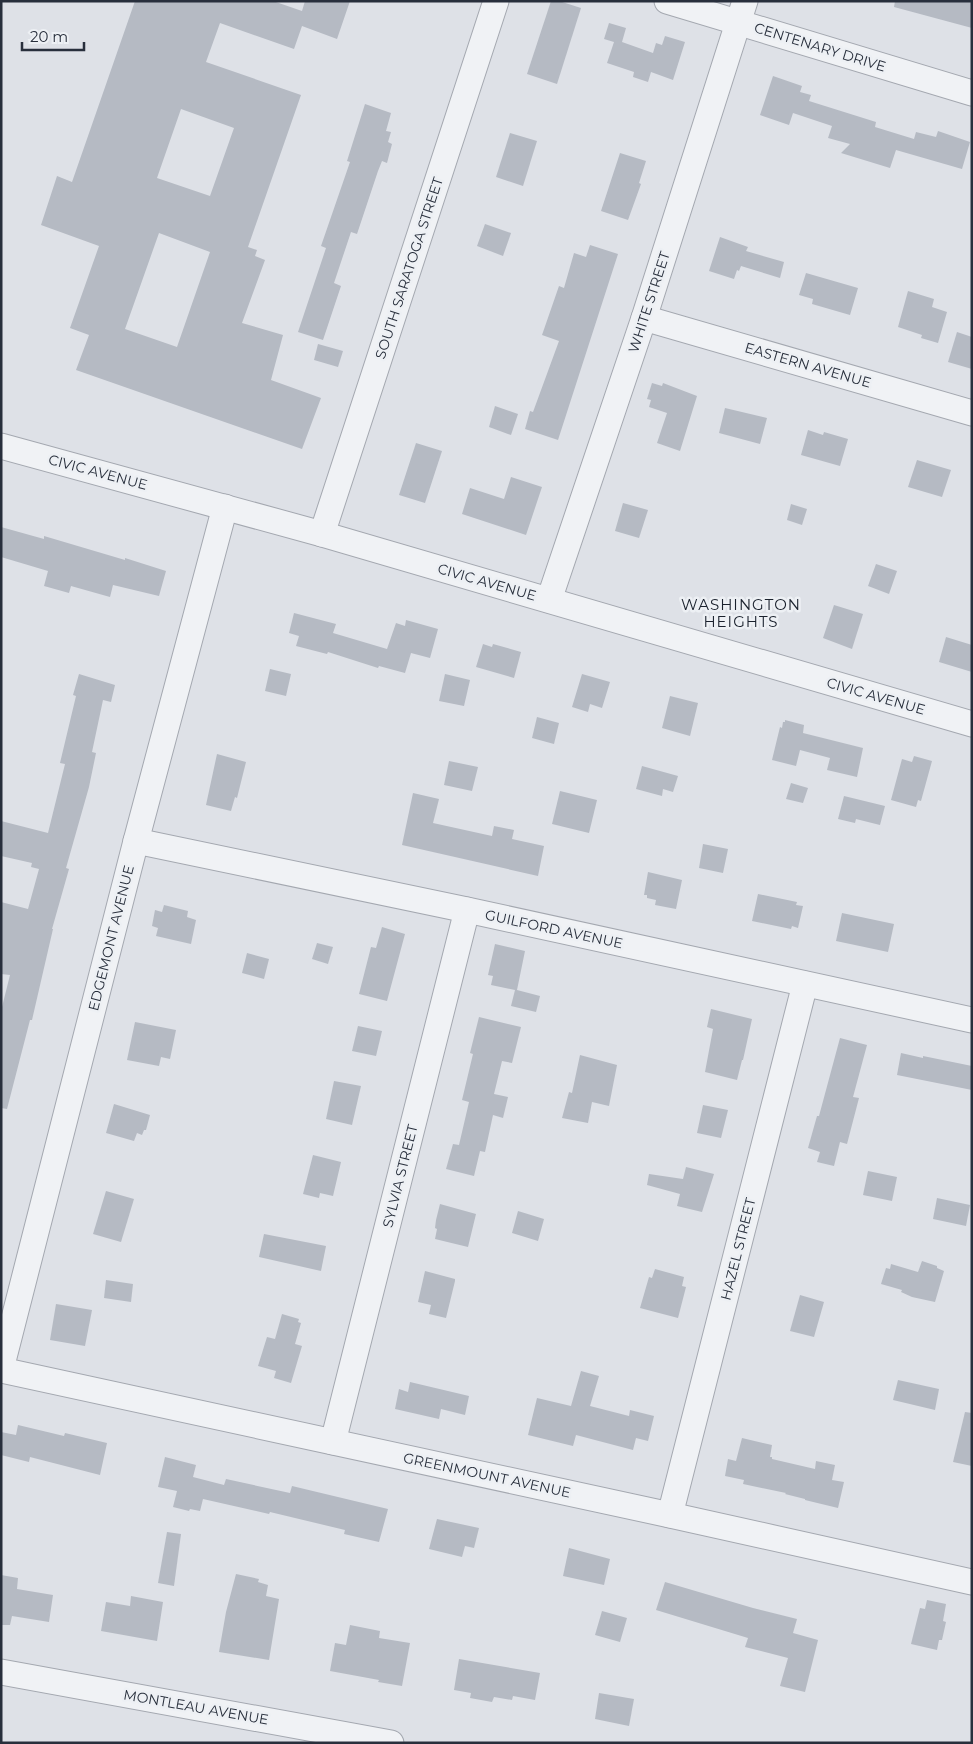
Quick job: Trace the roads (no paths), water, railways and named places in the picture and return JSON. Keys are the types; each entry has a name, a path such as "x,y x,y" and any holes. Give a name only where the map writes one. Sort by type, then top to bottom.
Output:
{"street":[{"name":"SOUTH SARATOGA STREET","path":"322,534 496,1"},
{"name":"CENTENARY DRIVE","path":"667,1 742,12 972,93"},
{"name":"WHITE STREET","path":"549,600 644,318 742,12"},
{"name":"EASTERN AVENUE","path":"644,318 972,413"},
{"name":"CIVIC AVENUE","path":"1,446 322,534 972,724"},
{"name":"EDGEMONT AVENUE","path":"1,1370 136,841 225,507"},
{"name":"GUILFORD AVENUE","path":"136,841 467,910 972,1020"},
{"name":"SYLVIA STREET","path":"333,1442 467,910"},
{"name":"HAZEL STREET","path":"670,1514 805,984"},
{"name":"GREENMOUNT AVENUE","path":"1,1370 670,1514 972,1582"},
{"name":"MONTLEAU AVENUE","path":"1,1672 391,1743"}],"district":[{"name":"WASHINGTON HEIGHTS","path":"741,614"}]}
